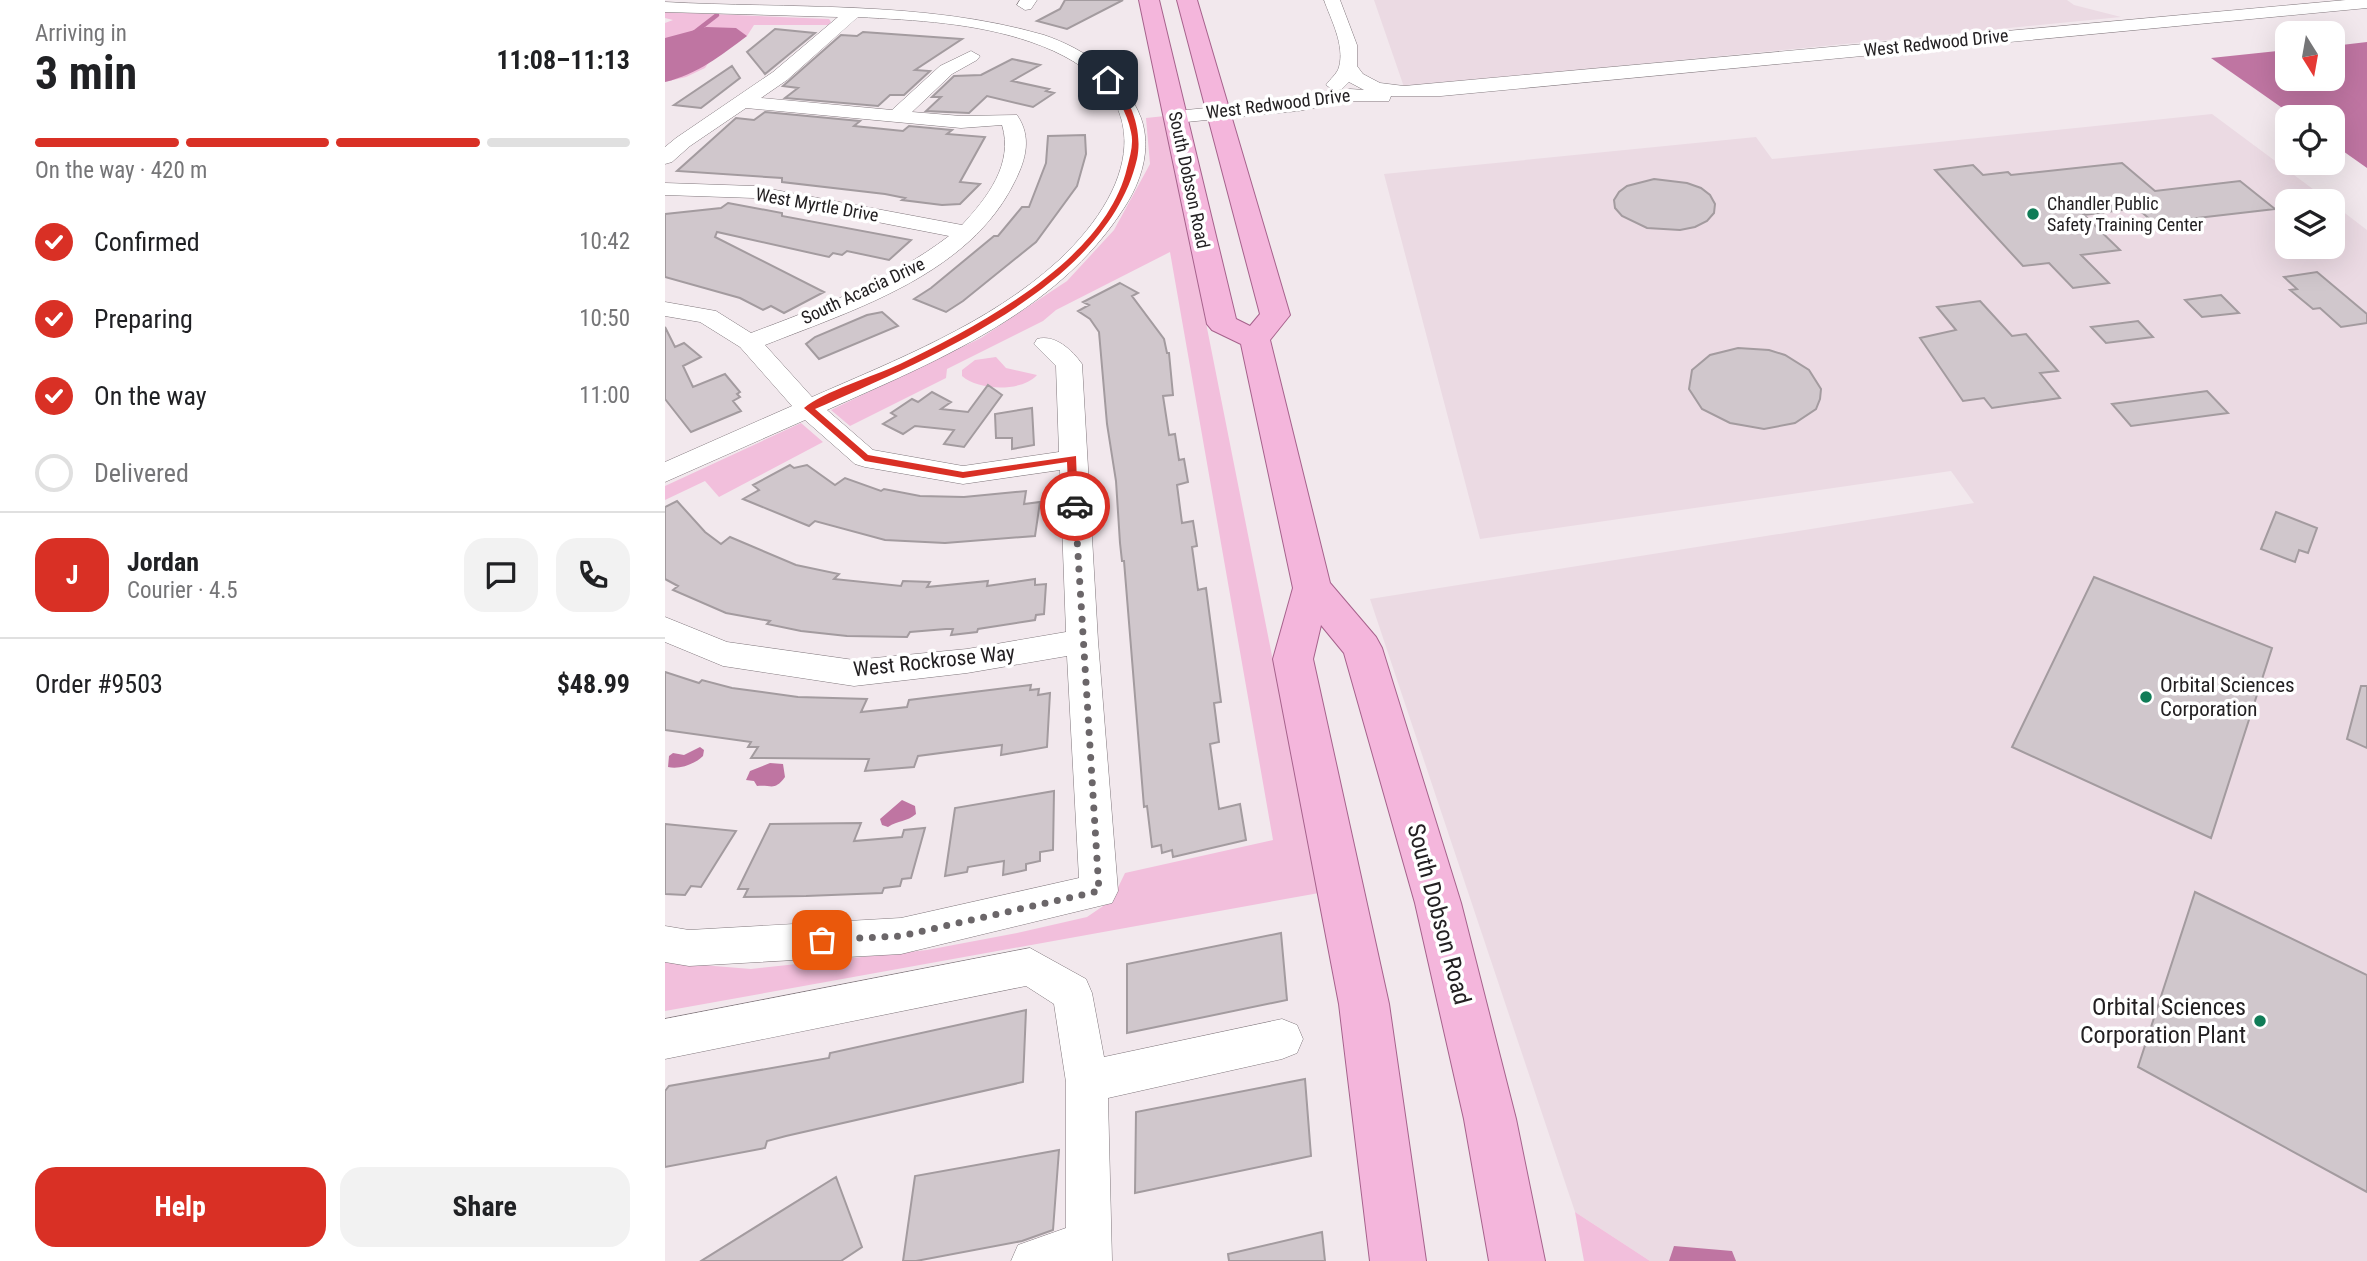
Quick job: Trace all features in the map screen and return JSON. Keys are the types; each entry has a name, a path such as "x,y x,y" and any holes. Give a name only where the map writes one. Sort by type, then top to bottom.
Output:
{"main road":[{"name":"South Dobson Road","path":"1149,0 1222,324 1255,339"},
{"name":"South Dobson Road","path":"1187,0 1275,315 1255,339"},
{"name":"South Dobson Road","path":"1255,339 1312,588 1362,648 1439,903 1490,1119 1518,1256"},
{"name":"South Dobson Road","path":"1312,588 1293,659 1364,1004 1398,1261"}],"street":[{"path":"1272,106 1322,92 1339,82 1350,69 1350,57 1332,0"},
{"name":"West Redwood Drive","path":"1350,69 1360,82 1387,90 1420,92 2367,3"},
{"path":"665,7 733,5 930,17 976,23 1020,33 1055,45 1098,72 1117,90 1133,122 1136,148 1127,184 1108,219 1057,273 984,324 902,366 665,473"},
{"path":"665,158 683,142 780,76 853,13"},
{"path":"745,102 895,117 946,70 971,56"},
{"name":"West Redwood Drive","path":"1176,117 1298,105 1359,94 1397,99 1420,98 1505,85"},
{"name":"South Acacia Drive","path":"749,342 851,302 914,271 968,233 1004,190 1018,147 1010,119 961,122 895,117"},
{"name":"West Myrtle Drive","path":"665,189 754,192 968,233"},
{"path":"665,309 707,316 749,342 808,408 865,458 963,475 1072,458"},
{"path":"665,944 689,948 901,936 1099,891 1082,641 1069,364 1047,344"},
{"name":"West Rockrose Way","path":"665,629 723,654 854,673 967,662 1082,641"},
{"path":"665,1039 1030,967 1072,993 1087,1082 1088,1253 1034,1261"},
{"path":"1087,1082 1282,1039"}],"shaded area":[{"path":"1374,0 2067,0 2074,5 2121,17 1404,87"},
{"path":"665,12 829,19 831,22 828,25 754,25 747,36 709,62 705,68 686,77 665,82 665,23 673,20 665,18"},
{"path":"706,27 736,28 747,36 698,69 665,82 665,38"},
{"path":"2367,42 2367,168 2345,152 2345,105 2278,105 2211,58 2275,51 2275,91 2345,91 2345,45"},
{"path":"2212,114 2275,161 2275,175 2294,175 2313,189 2275,189 2275,259 2345,259 2345,213 2367,230 2367,1261 1650,1261 1575,1212 1370,599 1974,503 1951,471 1480,539 1384,174 1756,137 1772,159"},
{"path":"1165,116 1319,893 665,1011 665,962 751,969 927,950 1017,933 1087,917 1112,900 1125,873 1273,840 1170,252 947,369 946,378 850,426 831,410 981,338 1067,281 1114,230 1150,164 1146,118"},
{"path":"996,357 1006,368 1037,375 1030,381 1000,388 979,385 962,376 962,370 975,360"},
{"path":"801,423 823,442 719,497 705,481 665,500 665,486"},
{"path":"700,747 704,750 703,756 696,762 682,767 668,767 669,756 673,753 684,755"},
{"path":"770,763 783,764 785,777 778,784 757,786 754,781 746,780 750,771"},
{"path":"902,800 915,806 916,814 888,827 882,825 880,819"},
{"path":"1575,1212 1650,1261 1584,1261"},
{"path":"1674,1246 1732,1251 1736,1261 1669,1261"}],"building":[{"path":"1065,0 1123,0 1067,29 1037,21 1060,9"},
{"path":"775,29 815,33 765,74 747,52"},
{"path":"863,32 962,39 915,70 930,71 904,95 890,95 878,106 785,98 798,88 783,86 841,35 857,36"},
{"path":"1012,59 1040,65 1012,81 1049,89 1046,91 1054,93 1033,107 987,96 969,113 926,111 941,97 932,97 954,76 981,75"},
{"path":"732,66 740,78 701,108 674,105"},
{"path":"765,112 860,121 854,126 903,131 909,126 952,130 947,134 985,137 960,182 980,184 960,204 942,205 902,200 905,198 885,194 782,182 782,178 677,171 736,118 754,120"},
{"path":"1085,135 1086,154 1077,186 1036,242 946,312 914,299 994,236 998,236 1022,207 1029,207 1046,163 1048,136"},
{"name":"Chandler Public Safety Training Center","path":"2122,163 2155,191 2240,181 2275,209 2154,223 2137,208 2084,215 2120,250 2081,255 2109,283 2073,288 2049,263 2023,266 1935,170 1973,165 1983,175 2008,172 2011,175"},
{"path":"1654,179 1687,183 1701,188 1710,195 1715,204 1714,213 1707,221 1695,227 1680,230 1647,228 1622,216 1615,208 1614,200 1619,192 1627,186"},
{"path":"728,203 911,240 889,260 847,251 842,255 833,253 829,257 717,232 715,237 824,292 784,313 771,306 763,310 740,298 665,277 665,214 721,208"},
{"path":"2317,272 2367,314 2367,323 2341,327 2320,308 2313,309 2290,290 2297,289 2284,277"},
{"path":"1120,283 1138,293 1132,296 1164,339 1169,353 1173,395 1163,396 1169,435 1175,434 1179,460 1184,459 1188,482 1177,485 1182,523 1193,521 1197,546 1192,547 1198,590 1206,588 1221,702 1214,703 1219,742 1210,744 1219,809 1240,804 1246,840 1173,857 1172,850 1162,853 1161,845 1152,847 1147,806 1144,807 1124,561 1099,332 1090,319 1078,311 1089,305 1083,302"},
{"path":"2221,295 2239,313 2202,317 2185,300"},
{"path":"1980,301 2012,336 2026,334 2058,371 2040,373 2060,398 1992,408 1984,398 1963,401 1920,338 1956,330 1937,307"},
{"path":"882,312 898,326 819,359 806,344 815,337 867,315"},
{"path":"2138,321 2153,337 2106,343 2091,327"},
{"path":"665,327 675,347 684,343 701,357 683,366 693,387 725,374 740,392 737,394 740,397 733,401 741,411 691,432 665,399"},
{"path":"1738,348 1769,350 1785,355 1809,370 1821,389 1816,409 1795,423 1764,429 1730,423 1702,409 1689,389 1692,370 1710,355"},
{"path":"988,385 1002,395 964,447 944,444 954,430 915,426 903,434 883,424 896,416 891,413 912,399 918,402 932,392 951,402 941,409 968,412"},
{"path":"2207,391 2228,413 2131,426 2112,404"},
{"path":"1032,408 1034,445 1012,449 1012,438 996,438 995,414"},
{"path":"790,465 794,468 807,465 835,485 845,478 881,491 884,489 920,496 964,497 1026,491 1024,504 1040,502 1035,536 945,543 885,540 815,521 809,526 743,499 759,490 753,485"},
{"path":"677,501 705,532 721,544 730,537 796,565 839,574 834,579 901,586 903,581 930,582 927,587 988,581 987,586 1035,579 1035,585 1046,584 1044,614 1036,615 1035,620 978,629 977,632 951,635 953,629 946,629 910,632 907,637 847,636 801,631 767,624 770,621 726,613 673,590 678,586 665,579 665,507"},
{"path":"2276,512 2317,528 2308,553 2299,550 2295,562 2261,549"},
{"name":"Orbital Sciences Corporation","path":"2094,577 2272,648 2211,838 2012,747"},
{"path":"665,672 699,683 702,680 732,688 798,697 867,699 861,712 907,707 909,700 1031,685 1030,690 1039,689 1038,695 1050,693 1047,747 1001,755 1002,745 918,756 914,767 865,771 869,759 751,758 758,747 748,747 751,742 665,730"},
{"path":"2361,686 2367,686 2367,748 2347,739"},
{"path":"1054,791 1053,850 1040,852 1040,861 1026,864 1026,870 1003,875 1004,861 968,867 967,872 945,876 955,808"},
{"path":"861,823 854,841 902,837 904,830 925,828 911,878 902,879 900,886 884,888 882,893 744,897 748,889 738,889 770,824"},
{"path":"665,824 736,831 701,887 691,886 685,895 665,894"},
{"name":"Orbital Sciences Corporation Plant","path":"2195,892 2367,975 2367,1192 2138,1067"},
{"path":"1281,933 1287,1000 1127,1033 1127,964"},
{"path":"1026,1010 1023,1082 786,1136 767,1141 765,1148 665,1167 665,1091 669,1086 829,1058 830,1053"},
{"path":"1305,1079 1311,1156 1135,1193 1136,1112"},
{"path":"1059,1150 1053,1230 1022,1241 916,1261 903,1261 915,1176"},
{"path":"836,1177 862,1247 841,1261 701,1261"},
{"path":"1322,1232 1325,1261 1229,1261 1228,1254"}],"waterway":[{"path":"695,32 717,15"}],"way so far":[{"path":"822,940 901,936 1099,891 1075,506"}],"place":[{"name":"Chandler Public Safety Training Center","path":"2033,214"},
{"name":"Orbital Sciences Corporation","path":"2146,697"},
{"name":"Orbital Sciences Corporation Plant","path":"2260,1021"}],"route":[{"path":"1075,506 1072,458 963,475 865,458 808,408 902,366 984,324 1057,273 1092,238 1118,203 1133,166 1136,148 1136,134 1129,110 1108,80"}]}
